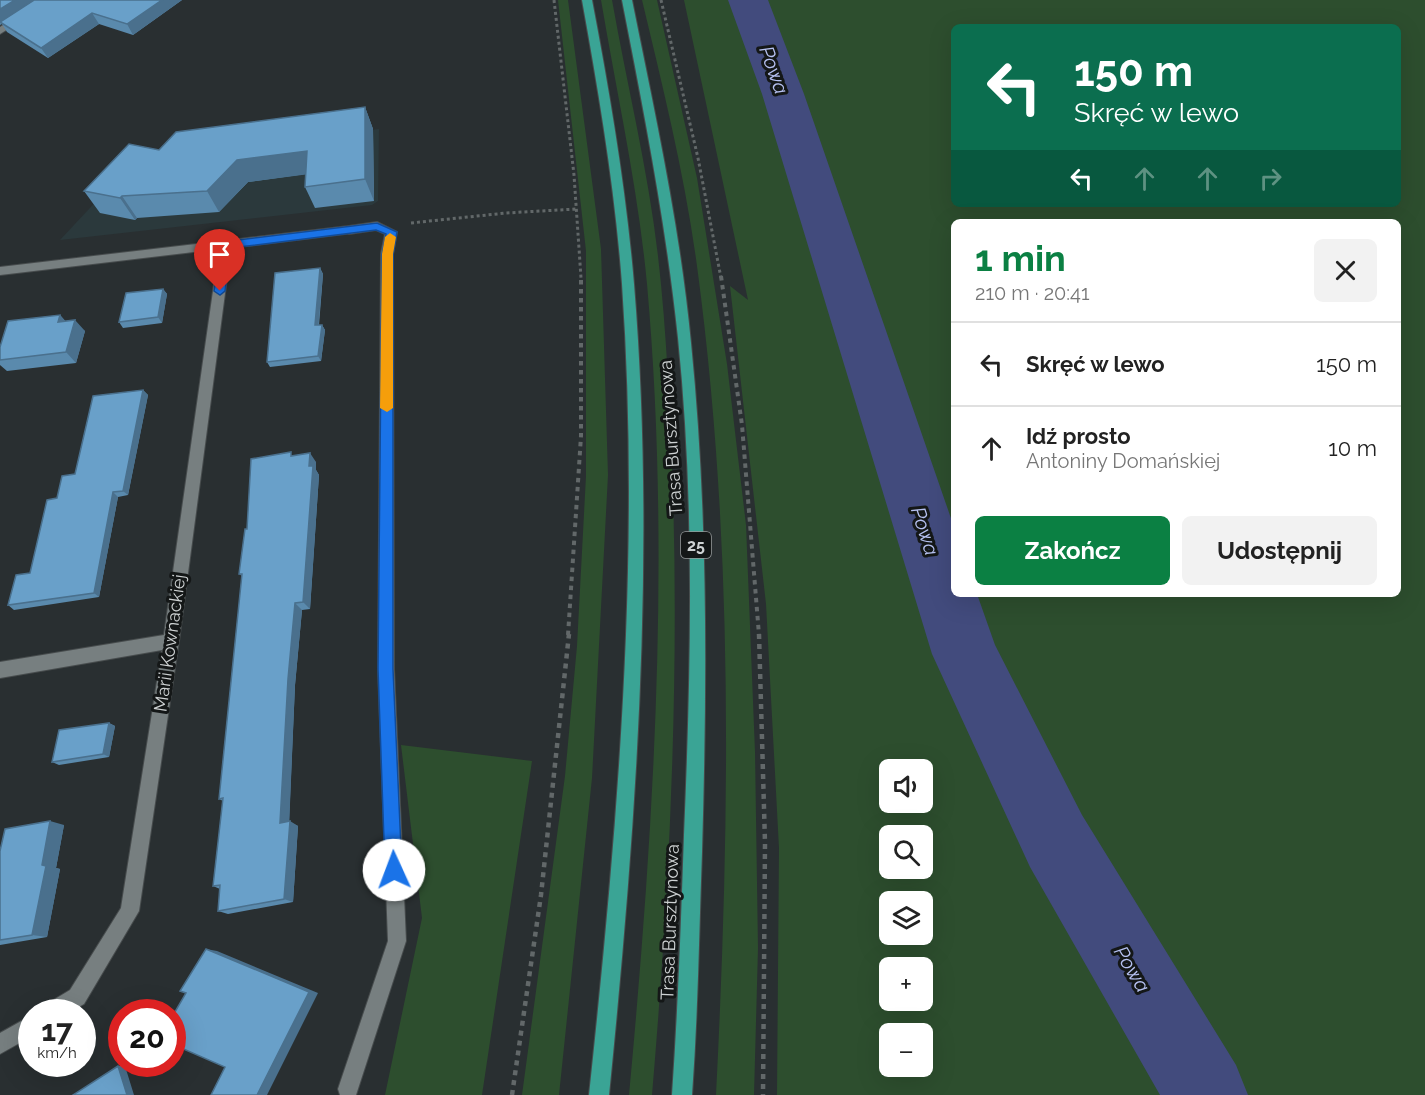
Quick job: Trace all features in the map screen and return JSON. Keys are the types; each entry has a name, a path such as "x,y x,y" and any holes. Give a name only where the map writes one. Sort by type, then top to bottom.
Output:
{"main road":[{"name":"Trasa Bursztynowa","path":"587,0 622,225 632,342 635,470 630,714 617,900 599,1095"},
{"name":"Trasa Bursztynowa","path":"627,0 658,154 676,268 691,436 696,540 697,759 682,1095"}],"street":[{"path":"0,31 49,0"},
{"path":"0,271 377,226 391,232 387,254 386,669 397,941 348,1089"},
{"name":"Marii Kownackiej","path":"74,999 130,911 171,641 226,244"},
{"path":"0,670 171,641"},
{"path":"0,1044 18,1033"}],"path":[{"path":"512,1095 554,789 576,537 581,391 581,282 577,209 554,0"},
{"path":"662,0 698,153 719,264 746,456 759,621 765,749 766,943 763,1095"},
{"path":"377,226 488,214 577,209"}],"shaded area":[{"path":"379,129 378,201 372,205 60,240 132,163 187,151"}],"green space":[{"path":"558,0 568,0 601,249 608,475 592,778 559,1095 522,1095 565,776 577,646 586,476 586,251"},
{"path":"601,0 612,0 649,191 661,285 669,404 675,568 675,644 668,870 652,1095 629,1095 646,893 656,690 658,486 654,385 643,248 627,142"},
{"path":"642,0 657,0 697,178 727,364 746,525 755,752 758,948 754,1095 716,1095 726,783 726,680 718,473 709,369 692,232 673,132"},
{"path":"684,0 1425,0 1425,1095 777,1095 779,848 766,604 730,286 748,300"},
{"path":"401,745 532,761 482,1095 385,1095 422,918"}],"building":[{"path":"0,0 15,0 0,9"},
{"path":"34,0 162,0 127,24 92,13 41,48 0,22"},
{"path":"365,107 365,179 305,187 307,151 237,160 207,191 122,196 120,198 84,191 129,144 159,150 176,132"},
{"path":"320,268 315,325 322,325 318,356 267,362 275,273"},
{"path":"163,289 158,317 119,322 126,293"},
{"path":"60,315 58,322 75,320 66,352 0,360 0,347 8,321"},
{"path":"143,390 123,491 113,492 94,593 8,605 16,575 30,573 47,500 57,498 62,476 75,474 93,396"},
{"path":"291,452 291,456 310,453 309,466 313,466 303,602 295,603 288,679 280,823 290,821 284,899 218,911 220,885 213,886 223,798 219,799 242,574 239,574 245,529 247,529 251,459"},
{"path":"109,723 103,754 52,762 59,730"},
{"path":"50,821 42,865 46,866 32,935 0,940 0,851 5,829"},
{"path":"206,949 309,992 257,1095 211,1095 225,1067 186,1050 186,999 182,999 186,993 180,991"},
{"path":"108,1072 108,1077 121,1077 127,1095 73,1095"}],"waterway":[{"name":"Powa","path":"748,0 783,94 965,654 1056,841 1206,1095"}],"slow traffic":[{"path":"387,408 387,254 390,237"}],"route":[{"path":"220,291 226,244 377,226 391,232 387,254 386,669 394,870"}]}
